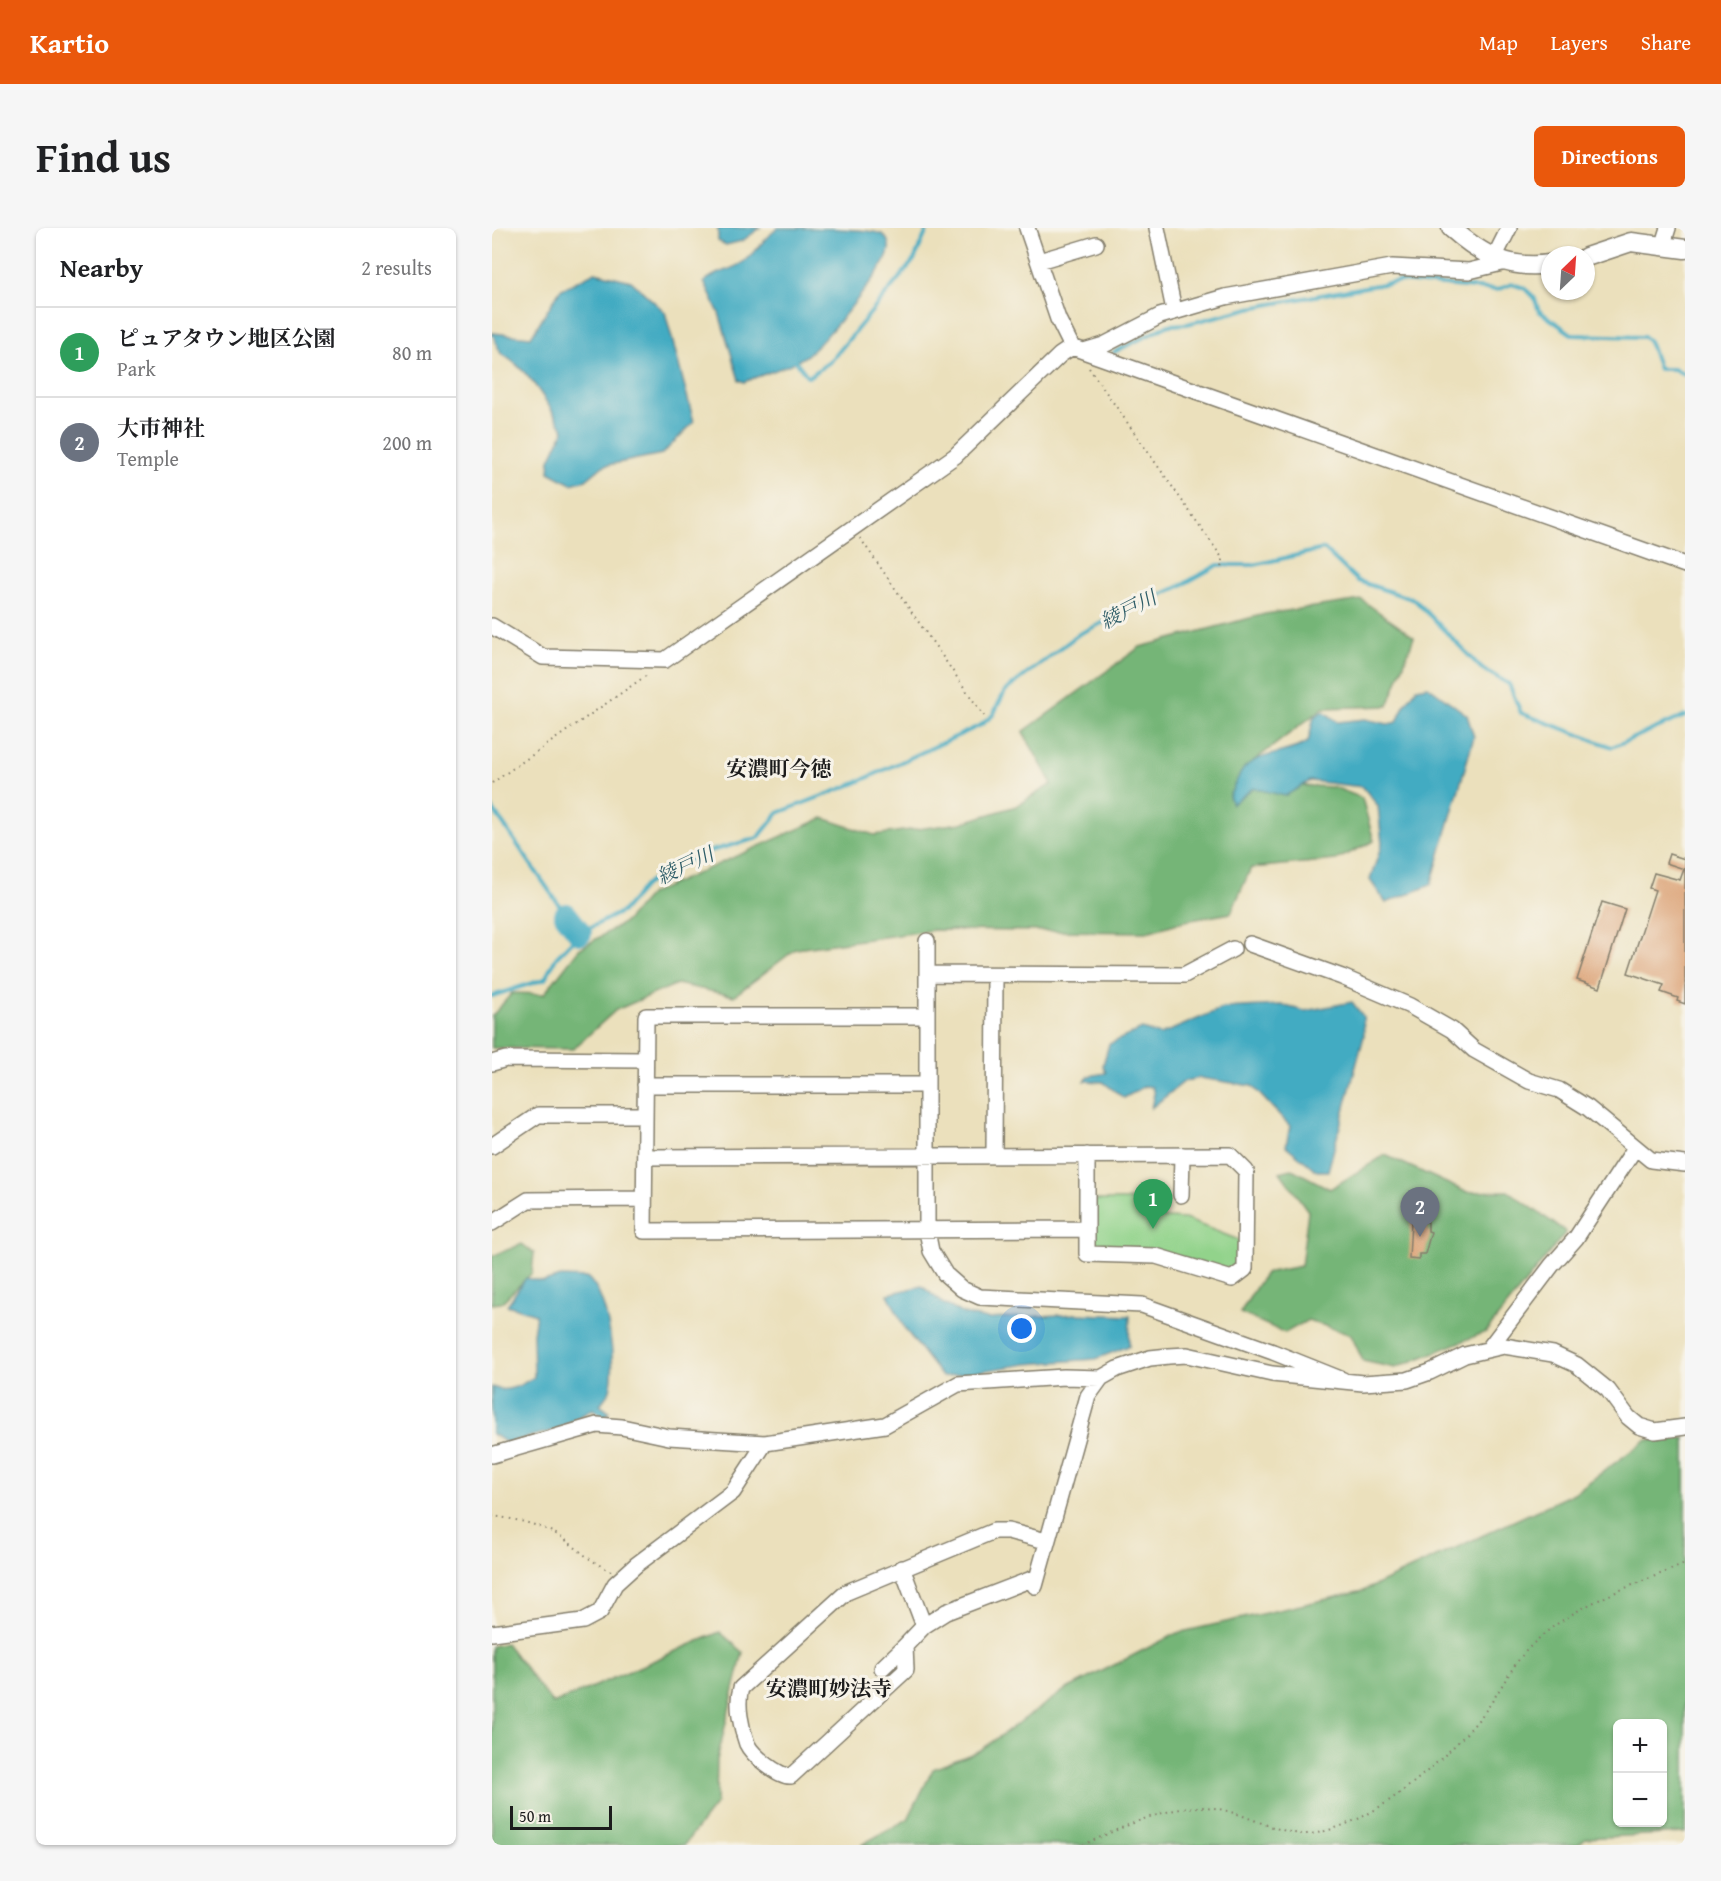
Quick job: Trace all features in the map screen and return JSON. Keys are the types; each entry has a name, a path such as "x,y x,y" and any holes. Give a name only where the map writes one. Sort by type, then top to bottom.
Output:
{"main road":[{"path":"1451,228 1467,242 1498,260 1541,263"},
{"path":"1595,255 1630,242 1665,236 1685,249"}],"street":[{"path":"1027,228 1058,319 1078,349 1685,565"},
{"path":"1157,228 1174,310"},
{"path":"492,626 543,657 665,660 956,456 1060,355 1078,349 1104,345 1174,310 1225,297 1392,267 1469,271 1498,260 1509,228"},
{"path":"1039,261 1096,244"},
{"path":"927,941 927,1231 931,1251 945,1274 962,1289 980,1297 1142,1305 1343,1380"},
{"path":"1250,944 1342,977 1410,1006 1452,1030 1474,1050 1529,1081 1560,1090 1588,1108 1651,1160 1685,1164"},
{"path":"927,974 1184,975 1233,949"},
{"path":"994,1155 995,975"},
{"path":"927,1016 646,1017 644,1231 1088,1229"},
{"path":"492,1064 506,1059 645,1060"},
{"path":"645,1085 927,1085"},
{"path":"492,1146 538,1115 644,1115"},
{"path":"1490,1347 1552,1265 1576,1238 1635,1148"},
{"path":"645,1157 994,1155 1087,1155 1182,1155 1230,1155 1246,1171 1245,1269 1232,1279 1156,1257 1087,1254 1087,1155"},
{"path":"1181,1195 1182,1155"},
{"path":"492,1223 528,1200 644,1199"},
{"path":"492,1455 597,1425 622,1427 669,1437 765,1443 885,1425 899,1419 940,1392 958,1384 1064,1377 1101,1378 1150,1358 1187,1355 1272,1374 1363,1383 1407,1380 1490,1347 1520,1347 1553,1354 1577,1365 1597,1380 1639,1426 1655,1431 1685,1427"},
{"path":"882,1668 924,1626 946,1612 1036,1582 1082,1409 1101,1378"},
{"path":"492,1633 583,1621 600,1612 615,1584 733,1492 765,1443"},
{"path":"905,1646 906,1670 792,1776 786,1777 776,1772 748,1746 737,1702 741,1688 801,1632 806,1632 841,1596 902,1568 994,1531 1046,1541"},
{"path":"902,1568 924,1626"}],"path":[{"path":"1078,349 1223,559 1222,570"},
{"path":"854,528 984,716"},
{"path":"492,783 665,660"},
{"path":"492,1516 538,1527 563,1539 588,1560 624,1577"},
{"path":"1083,1845 1118,1829 1175,1810 1202,1807 1218,1809 1303,1834 1318,1833 1358,1819 1402,1792 1454,1743 1488,1707 1528,1649 1570,1613 1685,1564"}],"green space":[{"path":"1362,600 1414,637 1388,706 1323,708 1251,763 1260,784 1334,787 1362,798 1374,841 1336,860 1251,868 1231,913 1185,921 1147,932 934,930 796,949 734,996 677,984 616,1010 573,1049 492,1048 492,1016 512,993 544,994 579,949 625,922 650,894 823,818 874,835 961,823 1016,806 1052,784 1023,732 1140,647 1265,614"},
{"path":"1385,1155 1466,1192 1508,1191 1566,1232 1486,1332 1395,1368 1363,1361 1351,1335 1308,1320 1285,1333 1240,1313 1265,1273 1301,1266 1308,1211 1280,1172 1292,1169 1330,1189"},
{"path":"1095,1200 1149,1200 1150,1217 1185,1219 1239,1240 1239,1266 1231,1272 1154,1251 1097,1247 1093,1243"},
{"path":"522,1244 534,1253 532,1273 501,1303 492,1304 492,1256"},
{"path":"1685,1438 1685,1833 1586,1838 1577,1845 861,1845 908,1819 933,1769 979,1751 1065,1690 1177,1633 1363,1591 1574,1493 1646,1440"},
{"path":"720,1632 743,1652 717,1760 716,1804 684,1845 492,1845 492,1646 506,1643 553,1704"}],"water":[{"path":"718,228 760,228 742,241 726,245 718,241"},
{"path":"778,228 874,232 885,237 889,243 889,250 886,259 866,288 815,348 794,363 744,382 739,380 719,313 704,282 743,262"},
{"path":"595,272 631,281 665,312 694,422 662,454 603,466 586,480 571,484 549,472 550,460 564,430 528,377 511,360 501,354 492,333 531,337 560,290"},
{"path":"1428,686 1467,715 1474,737 1431,885 1386,903 1370,880 1382,844 1378,806 1363,787 1310,781 1285,796 1253,788 1232,804 1229,796 1243,769 1260,758 1293,749 1308,742 1314,717 1323,711 1338,722 1365,719 1388,724 1397,722 1404,706 1417,688"},
{"path":"1352,1002 1363,1016 1364,1036 1328,1171 1317,1171 1286,1146 1290,1126 1252,1086 1200,1078 1185,1081 1151,1108 1154,1094 1152,1087 1145,1086 1124,1098 1103,1082 1085,1081 1089,1076 1106,1073 1103,1065 1109,1044 1142,1029 1160,1035 1223,1008 1281,1005 1305,1011"},
{"path":"561,1277 588,1278 601,1300 610,1331 612,1378 610,1390 600,1405 609,1412 604,1418 593,1409 556,1430 507,1443 492,1434 492,1387 508,1389 519,1386 534,1377 533,1334 536,1314 507,1305 526,1278 543,1282"},
{"path":"922,1286 944,1304 964,1314 987,1319 1077,1314 1130,1316 1129,1346 1096,1359 1027,1364 942,1377 905,1329 888,1294"}],"building":[{"path":"1669,854 1685,859 1685,1004 1677,1001 1678,998 1661,992 1664,985 1628,973 1655,890 1649,888 1654,873 1680,880 1684,869 1666,863"},
{"path":"1602,902 1625,909 1600,988 1577,980"},
{"path":"1411,1221 1428,1222 1428,1231 1431,1232 1425,1254 1419,1254 1419,1259 1409,1258"}],"waterway":[{"path":"795,360 808,377 831,361 914,260 928,228"},
{"path":"1114,352 1169,325 1187,324 1250,308 1400,281 1497,290 1512,284 1524,288 1534,297 1539,311 1573,335 1644,337 1649,341 1659,369 1674,369 1685,375"},
{"name":"綾戸川","path":"492,996 545,979 556,958 580,933 623,911 646,884 703,853 758,838 778,813 856,783 981,725 993,715 1005,691 1079,634 1178,587 1218,565 1254,565 1324,549 1358,581 1415,600 1481,668 1509,684 1521,713 1612,747 1685,716"},
{"path":"492,808 566,915"},
{"name":"綾戸川","path":"566,915 580,933"}],"place":[{"name":"ピュアタウン地区公園","path":"1153,1229"},
{"name":"大市神社","path":"1420,1237"}],"district":[{"name":"安濃町今徳","path":"779,768"},
{"name":"安濃町妙法寺","path":"829,1688"}]}
